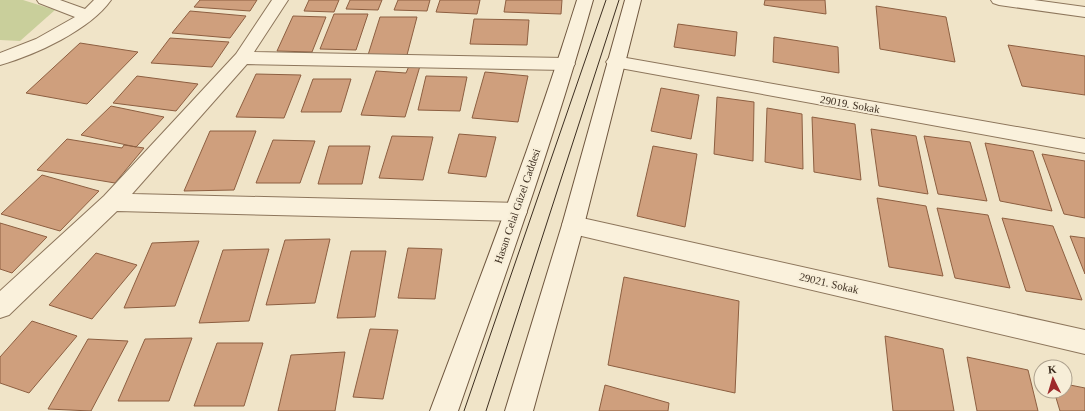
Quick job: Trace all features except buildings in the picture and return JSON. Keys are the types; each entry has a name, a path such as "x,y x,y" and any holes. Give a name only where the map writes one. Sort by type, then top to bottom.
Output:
{"street":[{"path":"45,0 88,16"},
{"path":"1,57 42,43 88,16 103,0"},
{"path":"0,307 112,202 242,58 280,0"},
{"name":"Hasan Celal Güzel Caddesi","path":"444,411 516,212 566,64 585,0"},
{"path":"519,411 573,225 615,62 633,0"},
{"path":"999,0 1085,12"},
{"path":"242,58 566,64"},
{"name":"29019. Sokak","path":"615,62 1085,146"},
{"path":"112,202 516,212"},
{"name":"29021. Sokak","path":"573,225 1085,342"}],"green space":[{"path":"0,0 23,0 55,10 20,41 0,40"}],"tram line":[{"path":"464,411 606,0"},
{"path":"486,411 619,0"}]}
